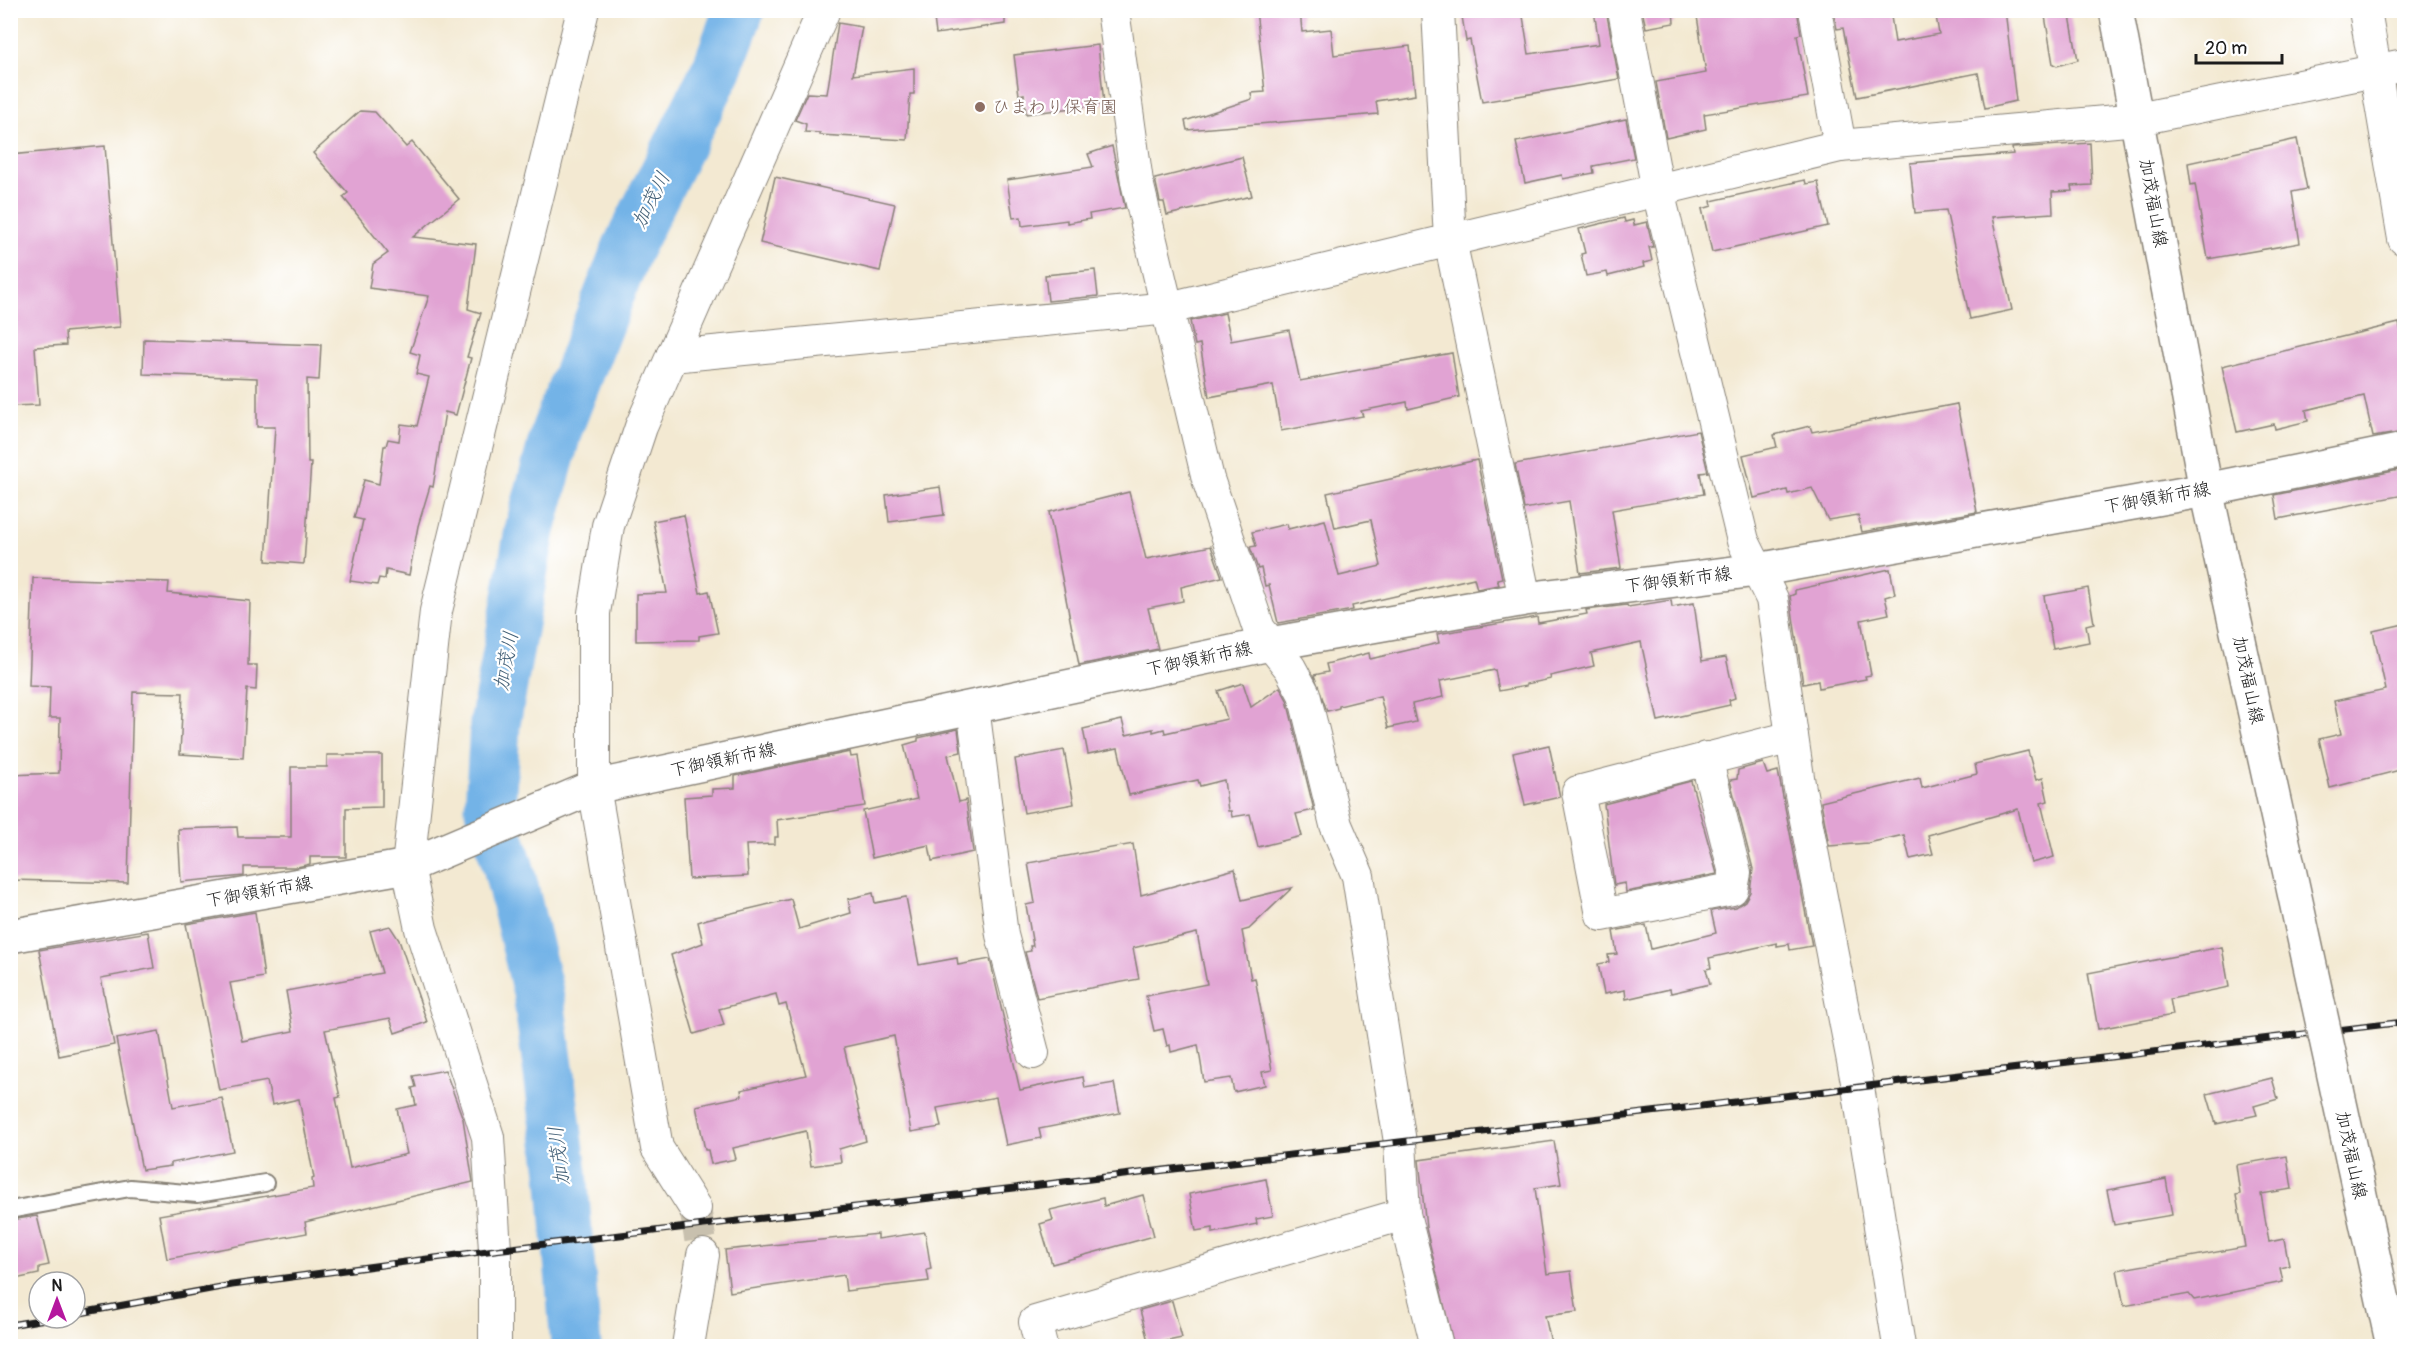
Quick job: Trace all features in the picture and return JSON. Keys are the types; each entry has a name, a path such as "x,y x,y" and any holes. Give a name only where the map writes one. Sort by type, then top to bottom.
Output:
{"main road":[{"name":"加茂福山線","path":"2116,10 2206,490 2393,1347"},
{"name":"下御領新市線","path":"10,936 422,860 584,791 1270,644 1524,598 1757,570 2206,490 2404,450"}],"street":[{"path":"495,1347 495,1250 488,1137 421,929 422,860 436,611 583,10"},
{"path":"695,1208 657,1148 584,791 594,613 608,526 641,427 824,10"},
{"path":"1113,10 1137,182 1208,479 1259,628 1290,668 1304,694 1336,825 1358,876 1400,1142 1404,1214 1437,1347"},
{"path":"1438,10 1450,240 1524,598"},
{"path":"1624,10 1658,191 1743,541 1772,600 1791,736 1858,1087 1899,1347"},
{"path":"1815,10 1840,146"},
{"path":"2365,10 2390,68 2404,239"},
{"path":"672,356 1168,308 1840,146 2138,119 2390,68"},
{"path":"973,707 1002,935 1033,1053"},
{"path":"1706,758 1735,873 1732,889 1602,915 1578,792 1706,758 1791,736"},
{"path":"1041,1347 1035,1322 1404,1214"},
{"path":"688,1347 703,1255"}],"lane":[{"path":"10,1210 130,1188 197,1194 265,1183"}],"building":[{"path":"933,10 1005,10 1005,24 936,34"},
{"path":"1256,10 1300,10 1302,32 1331,29 1334,55 1410,46 1415,95 1376,101 1378,114 1187,130 1185,121 1252,99 1251,93 1265,92"},
{"path":"1461,10 1522,10 1529,54 1599,44 1594,10 1606,10 1619,79 1482,102 1470,40 1466,41"},
{"path":"1642,10 1673,10 1674,23 1646,28"},
{"path":"1696,10 1797,10 1801,34 1797,35 1808,97 1704,114 1706,129 1666,138 1656,82 1706,73"},
{"path":"1833,10 1890,10 1895,42 1939,34 1935,10 2005,10 2016,101 1985,108 1978,73 1857,97 1843,28 1837,29"},
{"path":"2044,10 2069,10 2078,60 2057,66 2053,64"},
{"path":"838,23 862,27 853,75 914,68 914,94 910,94 907,140 820,135 820,133 805,132 806,124 795,120 807,93 827,94"},
{"path":"1098,45 1104,104 1026,114 1024,94 1019,95 1014,55"},
{"path":"360,111 375,112 406,147 412,142 459,199 413,237 476,244 468,309 481,313 467,357 471,358 456,415 445,412 433,487 430,486 418,526 409,575 386,570 385,579 379,578 377,585 350,581 363,520 354,518 364,480 379,484 384,446 388,439 399,441 401,424 417,426 429,377 416,374 420,355 410,352 429,296 369,288 373,264 388,253 343,197 348,193 313,153"},
{"path":"1626,119 1634,158 1593,166 1594,173 1563,179 1562,175 1525,183 1516,142"},
{"path":"2297,139 2307,189 2292,192 2300,243 2208,259 2195,184 2191,185 2188,163"},
{"path":"2090,143 2092,185 2071,186 2072,191 2052,192 2053,213 1992,217 2012,310 1970,319 1946,210 1915,213 1910,163 2013,154 2012,148"},
{"path":"105,146 120,327 65,332 66,345 35,347 39,405 10,406 10,155"},
{"path":"1112,146 1125,208 1089,214 1090,219 1067,223 1067,220 1022,226 1021,217 1013,218 1007,180 1093,167 1088,154"},
{"path":"1242,157 1252,196 1167,215 1164,202 1160,202 1155,179"},
{"path":"775,177 895,204 880,271 760,243"},
{"path":"1805,180 1806,184 1818,182 1828,226 1712,252 1702,209 1712,206 1711,201"},
{"path":"1624,218 1625,222 1633,220 1634,225 1647,222 1653,247 1649,247 1652,261 1643,263 1644,267 1608,276 1607,272 1586,276 1581,254 1585,253 1579,229"},
{"path":"1095,270 1098,296 1048,301 1045,275"},
{"path":"1225,313 1231,341 1289,330 1300,381 1452,353 1459,397 1408,409 1407,402 1361,411 1363,416 1281,431 1273,385 1209,397 1200,344 1195,345 1190,321"},
{"path":"2399,323 2404,346 2404,432 2373,437 2364,396 2306,410 2308,421 2275,429 2274,424 2237,432 2222,366"},
{"path":"144,339 321,345 319,380 307,379 308,463 311,463 304,564 266,561 275,427 257,427 257,378 143,374"},
{"path":"1957,404 1977,512 1862,532 1858,515 1828,520 1812,488 1788,494 1787,490 1754,498 1743,455 1777,447 1774,435 1810,426 1812,432"},
{"path":"1698,431 1708,472 1700,473 1704,494 1612,510 1621,568 1580,573 1569,501 1524,509 1515,464"},
{"path":"1477,460 1502,578 1497,579 1499,585 1477,589 1474,578 1352,606 1353,610 1278,623 1269,585 1265,586 1261,568 1258,569 1250,547 1256,546 1252,532 1287,524 1288,529 1325,520 1339,576 1381,566 1371,520 1335,528 1327,493"},
{"path":"2404,469 2404,495 2278,519 2274,495"},
{"path":"940,487 944,515 889,522 886,495"},
{"path":"1129,492 1146,559 1211,546 1222,577 1181,587 1183,601 1148,608 1158,649 1079,665 1049,512"},
{"path":"684,515 700,593 709,591 718,633 699,636 699,640 636,641 636,594 667,593 653,521"},
{"path":"1890,569 1895,594 1885,597 1889,614 1861,620 1871,675 1865,676 1866,679 1819,688 1818,681 1803,684 1790,596 1795,594 1795,590"},
{"path":"33,578 169,582 168,593 250,601 248,665 257,665 256,690 247,689 243,758 180,754 183,693 133,692 128,883 10,880 10,775 59,773 60,718 49,718 50,687 29,686"},
{"path":"2088,588 2094,623 2086,625 2089,642 2053,649 2044,596"},
{"path":"1671,600 1672,607 1694,603 1702,661 1726,657 1735,698 1729,700 1730,705 1658,721 1641,642 1591,653 1594,666 1550,676 1551,679 1526,684 1526,686 1499,691 1495,670 1440,681 1443,697 1412,704 1416,722 1388,728 1380,696 1327,711 1314,675 1328,672 1326,664 1369,653 1370,659 1439,643 1437,634 1537,617 1538,623 1587,614 1586,610 1627,605 1628,607"},
{"path":"2404,624 2404,769 2330,788 2319,739 2341,734 2334,701 2386,690 2373,631"},
{"path":"1243,683 1251,707 1280,687 1287,700 1314,810 1296,814 1302,836 1258,847 1250,814 1232,817 1231,811 1228,811 1224,780 1200,786 1198,780 1129,795 1118,748 1088,754 1083,729 1122,720 1126,735 1153,729 1153,732 1164,729 1165,733 1227,719 1218,691"},
{"path":"958,729 961,752 948,755 959,802 966,800 973,852 932,861 929,845 872,858 863,811 917,799 904,745 918,741 918,738"},
{"path":"1549,745 1560,797 1525,805 1513,753"},
{"path":"1064,750 1074,804 1024,813 1015,759"},
{"path":"2028,751 2036,780 2043,778 2048,801 2041,803 2054,857 2031,863 2018,809 1928,835 1933,854 1910,859 1904,835 1868,843 1829,846 1821,802 1920,778 1922,788 1977,774 1975,764"},
{"path":"850,752 851,757 857,756 865,806 777,820 778,837 775,837 775,844 746,845 748,876 689,879 684,797 712,795 712,789 735,788 735,776"},
{"path":"327,755 382,755 382,807 346,808 346,857 310,857 310,864 297,867 244,867 244,876 181,882 178,829 237,827 238,837 291,837 291,767 327,767"},
{"path":"1763,763 1767,774 1778,771 1812,946 1790,950 1789,944 1777,946 1777,943 1709,958 1711,968 1706,969 1710,984 1671,993 1670,989 1626,999 1625,990 1604,994 1598,964 1609,962 1608,955 1617,954 1613,931 1646,925 1651,949 1716,933 1711,911 1736,907 1745,901 1750,892 1753,869 1730,780 1737,779 1738,770"},
{"path":"1691,781 1717,874 1626,892 1625,883 1614,885 1604,804"},
{"path":"1133,844 1141,895 1235,869 1242,900 1292,888 1249,929 1242,931 1251,979 1255,978 1272,1070 1262,1072 1265,1085 1234,1092 1231,1078 1204,1082 1198,1045 1171,1052 1170,1045 1167,1046 1163,1029 1154,1031 1146,996 1207,984 1197,933 1133,948 1139,979 1037,998 1025,952 1031,951 1030,946 1033,946 1026,905 1035,903 1028,863"},
{"path":"873,893 875,903 906,897 919,965 957,958 958,965 990,959 1020,1090 1083,1077 1085,1088 1114,1083 1120,1113 1039,1129 1041,1138 1006,1145 996,1097 937,1108 941,1127 911,1132 894,1036 844,1047 866,1141 839,1149 841,1162 811,1166 806,1131 733,1148 736,1159 711,1164 708,1150 705,1150 696,1106 742,1096 741,1090 806,1075 786,1004 779,1006 776,994 719,1009 724,1025 694,1034 671,955 703,943 698,922 707,919 791,899 799,929 851,913 848,899"},
{"path":"255,912 264,977 230,983 242,1041 293,1031 286,991 382,973 370,931 390,926 399,940 427,1022 395,1033 390,1018 325,1030 340,1097 336,1098 350,1168 407,1154 397,1109 416,1105 412,1088 416,1087 413,1076 445,1070 463,1119 473,1182 305,1222 307,1233 167,1259 159,1215 313,1188 312,1179 314,1178 299,1099 272,1105 267,1081 219,1090 186,924"},
{"path":"148,932 154,968 101,978 114,1045 59,1056 39,950"},
{"path":"2222,947 2229,987 2170,999 2173,1015 2098,1029 2088,973"},
{"path":"159,1031 173,1107 222,1098 233,1151 171,1163 171,1166 142,1170 116,1039"},
{"path":"2272,1078 2278,1099 2254,1106 2257,1115 2216,1124 2207,1094"},
{"path":"1554,1141 1561,1184 1535,1188 1547,1274 1571,1271 1577,1312 1545,1316 1552,1347 1454,1347 1426,1228 1419,1160"},
{"path":"2287,1156 2292,1189 2261,1194 2269,1242 2284,1239 2289,1266 2280,1268 2283,1282 2194,1300 2189,1294 2124,1306 2117,1270 2245,1247 2236,1195 2240,1194 2236,1165"},
{"path":"1266,1179 1273,1216 1256,1219 1257,1224 1213,1233 1213,1228 1196,1231 1189,1194"},
{"path":"2166,1179 2172,1215 2114,1225 2107,1190"},
{"path":"1143,1195 1154,1236 1052,1264 1040,1224 1053,1220 1050,1210 1103,1198 1104,1206"},
{"path":"37,1216 49,1265 39,1267 39,1270 27,1270 27,1276 10,1280 10,1220"},
{"path":"925,1232 931,1269 927,1270 929,1281 846,1291 844,1275 730,1292 725,1250 878,1234 878,1239"},
{"path":"1172,1301 1182,1338 1149,1345 1140,1310"}],"waterway":[{"name":"加茂川","path":"576,1346 562,1172 538,992 508,866 490,809 495,724 530,530 557,429 627,249 718,67 739,10"}],"tunnel":[{"path":"695,1208 703,1255"}],"railway":[{"path":"87,1312 232,1285 495,1250 2404,1022"},
{"path":"10,1325 27,1322"}],"place":[{"name":"ひまわり保育園","path":"980,107"}]}
